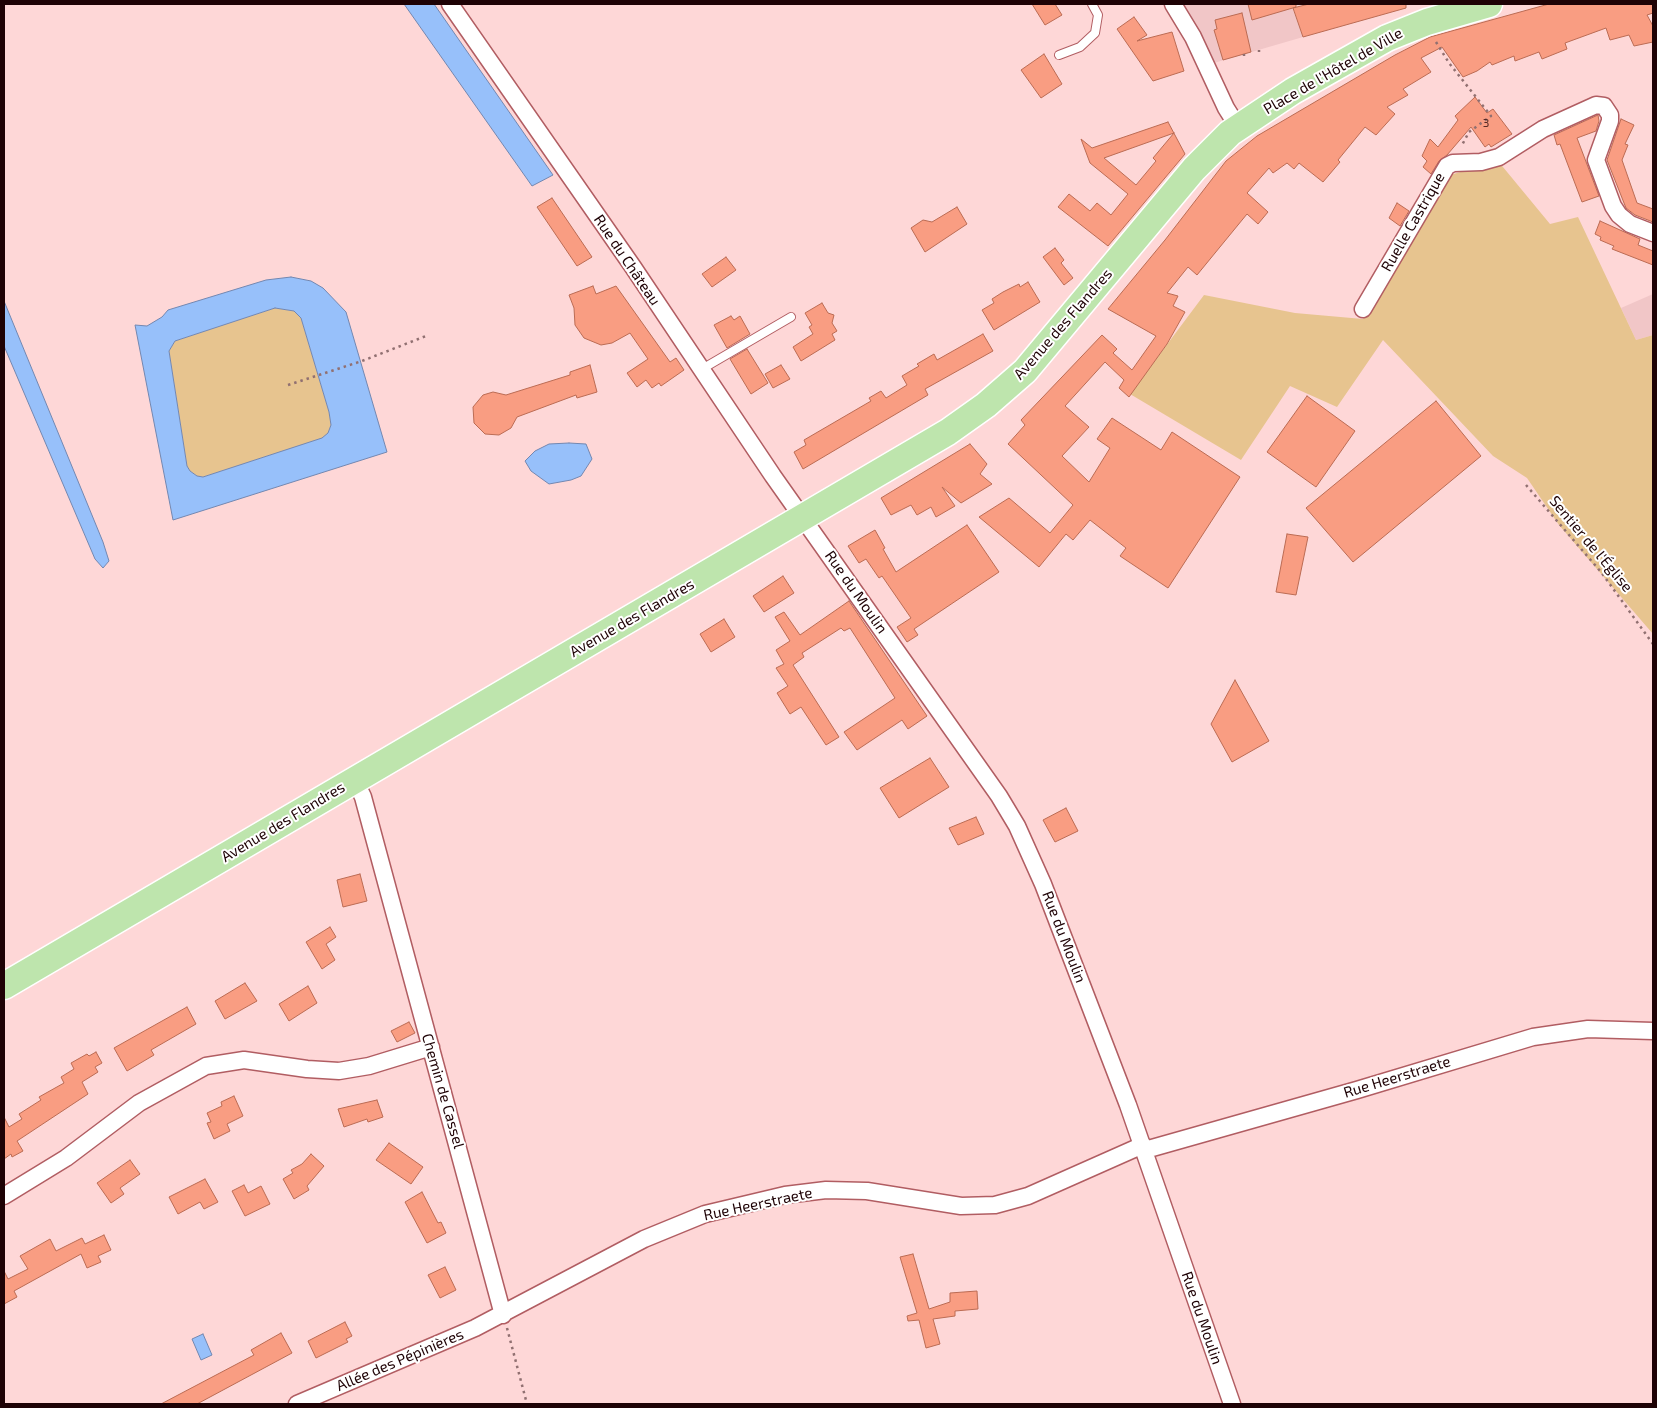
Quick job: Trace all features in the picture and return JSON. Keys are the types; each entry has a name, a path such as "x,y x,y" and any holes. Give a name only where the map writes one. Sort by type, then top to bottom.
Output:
{"main road":[{"name":"Place de l'Hôtel de Ville","path":"1194,169 1238,127 1293,91 1364,50 1427,22 1489,4"},
{"name":"Avenue des Flandres","path":"4,986 948,432 1006,389 1049,345 1194,169"}],"street":[{"name":"Rue du Château","path":"450,4 803,517"},
{"path":"1173,4 1193,37 1226,108 1238,127"},
{"path":"1456,163 1474,162 1498,157 1543,128 1596,105 1602,105 1607,108 1611,118 1597,155 1598,172 1616,211 1630,224 1653,233"},
{"name":"Ruelle Castrique","path":"1363,309 1442,172 1446,166 1456,163"},
{"name":"Rue du Moulin","path":"803,517 999,796 1017,826 1043,884 1144,1147 1232,1404"},
{"name":"Chemin de Cassel","path":"355,780 363,797 503,1315"},
{"name":"Rue Heerstraete","path":"503,1315 651,1236 689,1220 721,1210 785,1195 841,1190 879,1192 956,1206 995,1205 1028,1196 1144,1147 1349,1092 1533,1037 1581,1030 1653,1031"},
{"path":"4,1196 66,1158 139,1103 206,1066 244,1060 307,1069 339,1071 368,1066 431,1047"},
{"name":"Allée des Pépinières","path":"297,1404 503,1315"}],"lane":[{"path":"1059,55 1086,43 1094,33 1098,15 1092,4"},
{"path":"702,369 791,316"}],"path":[{"name":"Ruelle Castrique","path":"1427,22 1432,36 1446,58 1491,116 1466,136 1456,163"},
{"path":"288,385 362,361 426,336"},
{"name":"Sentier de l'Église","path":"1526,485 1601,572 1653,644"},
{"path":"503,1315 527,1404"}],"shaded area":[{"path":"1181,4 1291,4 1303,37 1214,63"},
{"path":"1498,161 1550,224 1578,217 1636,340 1653,335 1653,634 1559,525 1527,478 1493,456 1383,340 1337,407 1290,386 1241,460 1130,394 1204,295 1295,313 1363,319 1450,175"},
{"path":"1653,294 1653,335 1636,340 1621,308"},
{"path":"275,308 294,311 301,318 329,412 331,425 328,433 323,438 203,477 197,476 187,466 169,351 175,341"}],"water":[{"path":"404,4 434,4 553,175 532,186"},
{"path":"291,277 311,281 323,288 346,312 387,452 173,520 135,325 147,326 162,317 168,310 266,280","holes":["275,308 294,311 301,318 329,412 331,425 328,433 322,438 203,477 197,476 187,466 169,351 175,341"]},
{"path":"4,301 103,542 109,561 103,568 95,559 4,346"},
{"path":"549,444 586,444 592,459 581,476 549,484 531,471 525,461 535,451"},
{"path":"203,1334 212,1355 201,1360 192,1339"}],"building":[{"path":"1032,4 1055,4 1062,15 1045,25"},
{"path":"1248,4 1296,4 1296,7 1252,20"},
{"path":"1309,4 1406,4 1406,8 1303,37 1293,8"},
{"path":"1549,4 1653,4 1653,13 1647,15 1653,26 1653,42 1634,46 1629,35 1610,40 1606,28 1565,43 1567,49 1542,59 1539,52 1515,61 1514,56 1492,65 1490,62 1477,71 1463,77 1442,47 1421,58 1431,72 1403,89 1408,95 1387,107 1395,114 1376,135 1365,127 1323,182 1299,163 1294,169 1287,163 1273,173 1269,168 1247,193 1268,212 1258,224 1247,214 1197,275 1188,267 1167,293 1178,296 1173,306 1185,312 1167,344 1129,397 1119,388 1124,380 1105,362 1065,406 1089,427 1062,456 1089,482 1110,448 1097,439 1112,418 1161,450 1172,432 1240,477 1168,588 1120,556 1126,548 1090,520 1073,540 1066,534 1039,567 979,517 1009,498 1050,533 1073,505 1008,444 1025,425 1021,420 1102,335 1117,349 1113,353 1132,370 1156,336 1108,309 1165,240 1226,161 1257,136 1395,55 1430,37"},
{"path":"1242,13 1251,52 1223,60 1214,30 1217,29 1215,20"},
{"path":"1134,17 1147,35 1137,41 1172,32 1184,71 1153,81 1117,29"},
{"path":"1044,54 1062,84 1041,98 1021,70"},
{"path":"1475,97 1487,113 1493,109 1512,134 1491,147 1489,144 1485,147 1471,127 1447,155 1439,161 1431,174 1423,167 1427,161 1422,156 1430,139 1438,147 1458,120 1455,116"},
{"path":"1598,115 1599,121 1596,131 1577,138 1599,196 1582,202 1560,144 1557,145 1554,135"},
{"path":"1621,119 1634,125 1625,144 1628,145 1622,160 1637,203 1653,209 1653,222 1635,215 1626,208 1607,160"},
{"path":"1168,122 1174,133 1185,154 1108,246 1058,207 1069,194 1090,211 1097,203 1111,215 1128,194 1090,163 1081,139 1092,148","holes":["1174,133 1153,158 1156,161 1136,185 1104,158"]},
{"path":"552,198 592,257 577,266 537,207"},
{"path":"1397,203 1409,211 1400,226 1389,218"},
{"path":"957,207 967,224 925,252 911,228 923,220 932,222"},
{"path":"1600,221 1640,239 1638,245 1653,251 1653,265 1612,249 1614,246 1600,240 1601,237 1595,234"},
{"path":"1055,248 1064,260 1061,263 1073,278 1064,285 1043,257"},
{"path":"726,257 736,270 712,287 702,274"},
{"path":"1028,282 1040,302 994,330 982,310 994,303 992,299 1003,292 1019,284 1020,287"},
{"path":"593,286 596,294 616,286 670,362 676,358 684,370 661,386 659,383 652,388 646,380 637,387 627,373 648,359 630,333 612,343 601,345 584,338 575,325 574,308 569,295"},
{"path":"822,303 828,313 834,315 832,323 837,331 832,334 835,340 801,361 793,347 813,334 809,327 812,325 805,313"},
{"path":"731,316 734,320 740,316 750,334 727,348 714,325"},
{"path":"983,334 993,351 925,389 928,395 803,469 794,452 806,445 804,440 871,401 869,398 881,391 886,398 907,385 902,376 919,366 917,364 934,354 937,360"},
{"path":"747,349 768,383 751,394 730,359"},
{"path":"590,365 597,392 577,398 576,395 517,417 511,428 499,435 485,434 474,423 473,407 483,395 493,392 506,395 570,375 570,372"},
{"path":"781,365 790,379 773,388 765,374"},
{"path":"1307,396 1355,431 1316,487 1267,452"},
{"path":"1436,401 1481,456 1353,562 1306,508"},
{"path":"970,444 987,464 980,474 992,484 961,503 942,487 955,506 936,517 931,507 917,515 911,505 891,515 881,498"},
{"path":"967,525 999,572 914,629 918,635 907,642 897,627 911,618 882,576 879,578 866,559 859,563 848,546 875,530 896,572"},
{"path":"1287,534 1308,537 1296,595 1276,592"},
{"path":"783,576 794,593 764,612 753,596"},
{"path":"849,601 927,716 908,729 902,720 857,750 844,732 895,698 850,628 844,631 841,628 802,653 804,657 793,665 839,737 826,745 801,707 790,714 777,693 788,686 776,668 784,664 776,650 790,641 775,617 784,612 800,635"},
{"path":"724,619 735,637 711,652 700,634"},
{"path":"1235,680 1269,741 1232,762 1211,724"},
{"path":"930,758 949,787 899,818 880,788"},
{"path":"1066,808 1078,831 1055,842 1043,820"},
{"path":"976,817 984,834 958,845 949,828"},
{"path":"360,874 367,901 343,907 337,880"},
{"path":"330,927 336,937 326,944 335,960 322,969 306,942"},
{"path":"245,983 257,1001 225,1019 215,1001"},
{"path":"308,986 317,1003 289,1021 279,1004"},
{"path":"187,1007 196,1024 151,1050 154,1055 127,1071 114,1048"},
{"path":"409,1022 415,1033 397,1042 391,1031"},
{"path":"96,1052 102,1063 95,1067 98,1072 82,1082 88,1094 17,1141 23,1151 12,1157 11,1154 4,1159 4,1117 9,1127 22,1119 19,1114 41,1100 39,1097 64,1083 61,1077 74,1069 71,1063 87,1054 89,1056"},
{"path":"234,1096 243,1116 227,1124 230,1131 214,1139 207,1123 211,1122 207,1113 222,1106 221,1102"},
{"path":"377,1100 383,1117 368,1122 367,1119 344,1127 338,1109"},
{"path":"389,1143 423,1167 411,1184 376,1160"},
{"path":"311,1154 324,1166 307,1186 309,1190 294,1199 283,1179 293,1173 291,1170 302,1164"},
{"path":"130,1160 140,1174 120,1188 124,1194 111,1203 97,1183"},
{"path":"205,1179 218,1202 204,1209 200,1202 178,1214 169,1197"},
{"path":"244,1185 248,1193 261,1186 270,1204 245,1216 232,1191"},
{"path":"422,1192 438,1223 441,1222 446,1233 427,1243 405,1202"},
{"path":"104,1235 111,1250 98,1256 101,1262 87,1268 81,1254 14,1291 17,1297 4,1304 4,1271 8,1279 28,1269 20,1256 50,1239 56,1251 82,1238 85,1244"},
{"path":"913,1254 929,1309 950,1302 950,1293 977,1291 978,1309 955,1311 955,1316 933,1319 940,1344 926,1348 919,1320 908,1321 907,1316 917,1313 900,1257"},
{"path":"445,1267 456,1290 440,1298 428,1275"},
{"path":"345,1322 352,1336 346,1339 348,1342 316,1358 308,1341"},
{"path":"281,1333 292,1353 197,1404 161,1404 254,1355 251,1350"}]}
